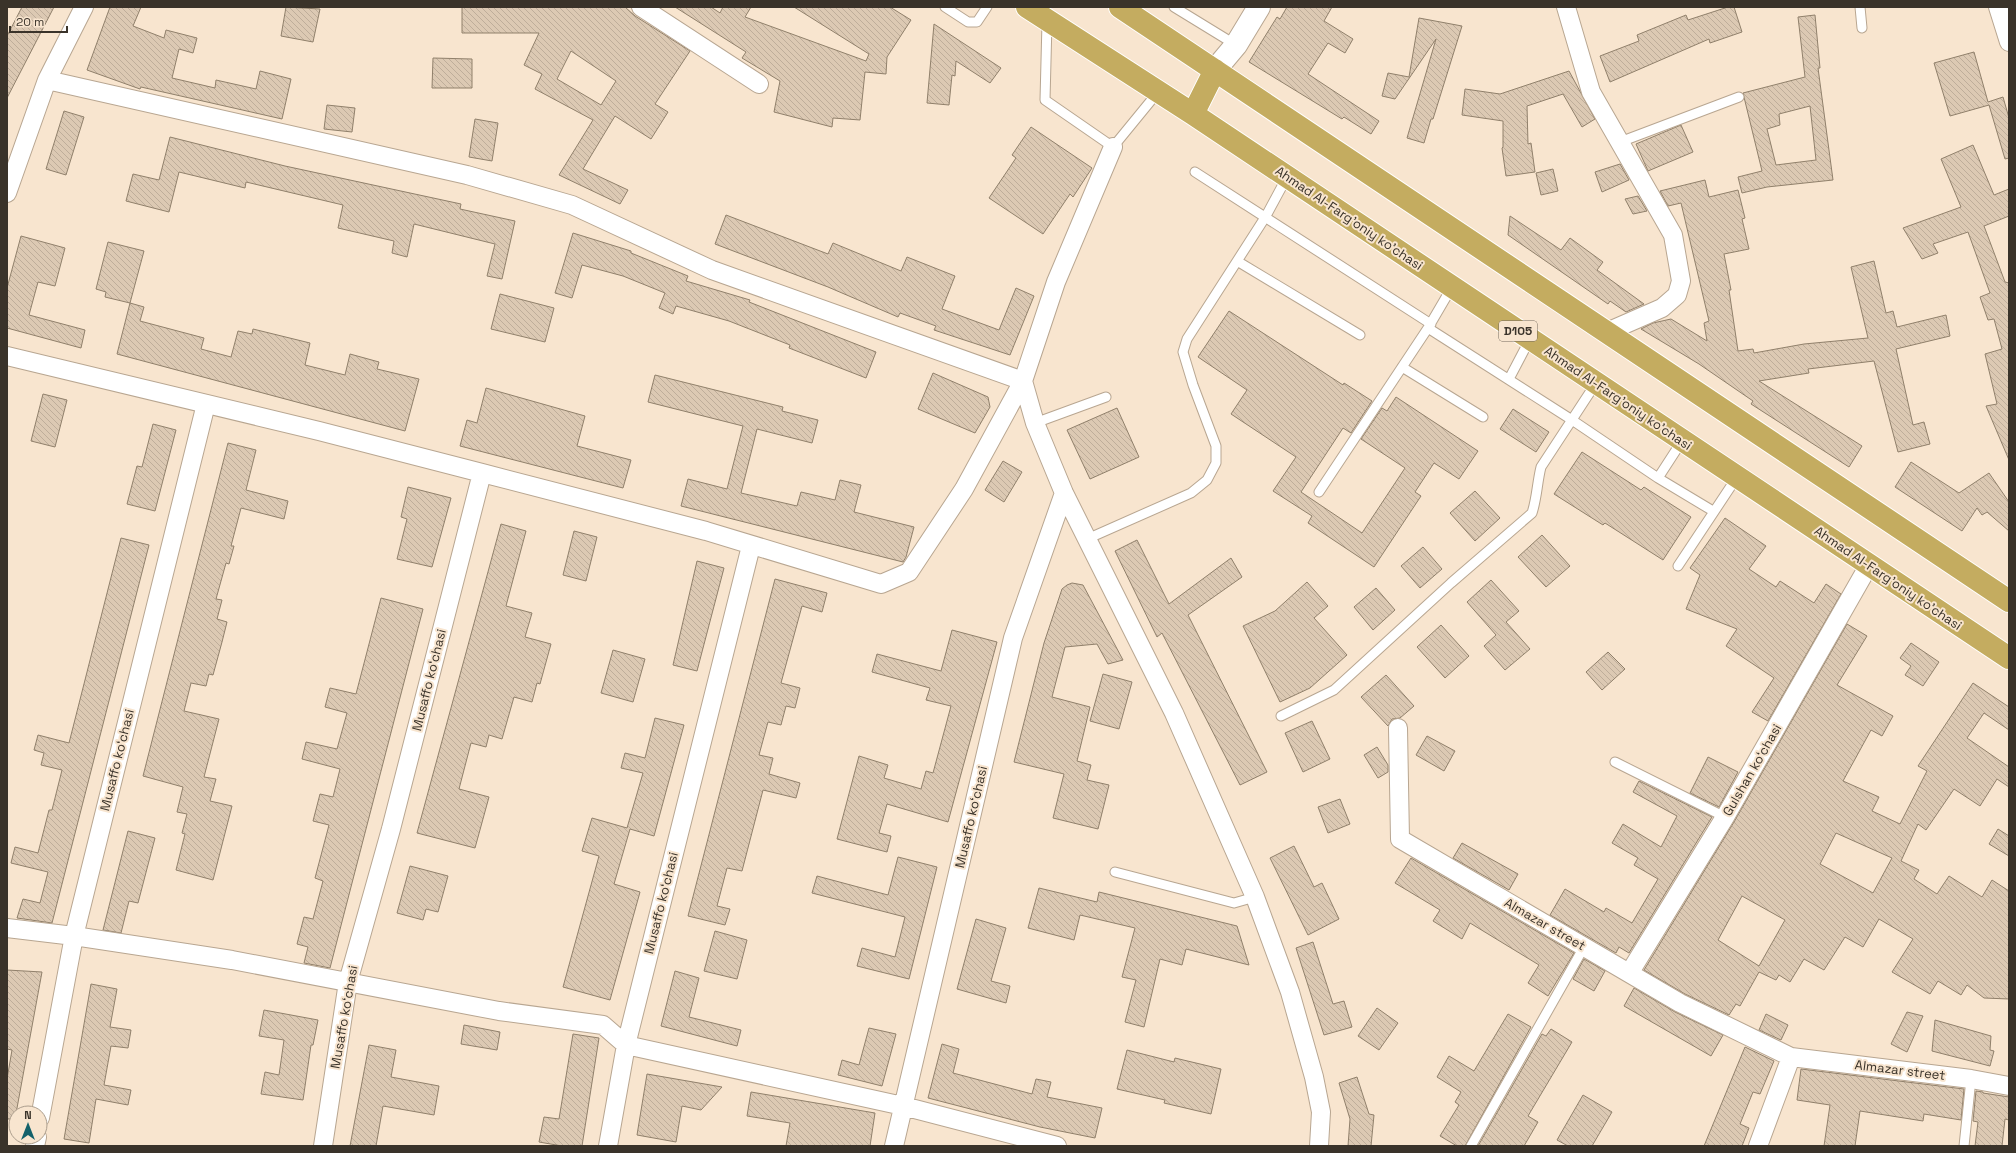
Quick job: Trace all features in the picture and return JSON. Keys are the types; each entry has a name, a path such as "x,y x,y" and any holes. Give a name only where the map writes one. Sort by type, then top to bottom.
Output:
{"highway":[{"name":"Ahmad Al-Farg'oniy ko'chasi","path":"1027,7 1193,114 2009,658"},
{"path":"1120,7 2009,601"},
{"path":"1193,114 1215,70"}],"main road":[{"path":"1215,70 1236,46 1259,7"}],"street":[{"path":"7,194 47,80 84,7"},
{"path":"641,7 758,84"},
{"path":"1566,7 1591,92 1672,235 1681,281 1677,295 1662,308 1607,332"},
{"path":"1998,7 2009,42"},
{"path":"47,80 467,175 572,205 712,270 1023,381"},
{"path":"7,356 482,473 706,531 751,546 881,584 909,572 964,489 1023,381 1056,282 1113,147"},
{"path":"1023,381 1035,423 1064,493 1174,713 1255,897 1290,992 1314,1077 1321,1112 1319,1146"},
{"name":"Musaffo koʻchasi","path":"42,1105 74,936 206,404"},
{"name":"Musaffo koʻchasi","path":"323,1146 348,982 391,829 482,473"},
{"name":"Musaffo koʻchasi","path":"894,1146 1013,638 1064,493"},
{"name":"Musaffo koʻchasi","path":"608,1146 626,1045 751,546"},
{"name":"Gulshan koʻchasi","path":"1630,972 1725,817 1869,565"},
{"name":"Almazar street","path":"1398,728 1400,839 1584,947 1680,1002 1791,1057 1971,1079 2009,1086"},
{"path":"7,928 74,936 232,960 499,1011 603,1025 626,1045 903,1106 1057,1146"},
{"path":"1758,1146 1791,1057"}],"lane":[{"path":"946,7 968,22 977,22 986,7"},
{"path":"1174,7 1236,46"},
{"path":"1860,7 1862,28"},
{"path":"1047,20 1046,100 1113,147 1158,92"},
{"path":"1620,142 1739,97"},
{"path":"1194,172 1266,216 1658,478 1713,511"},
{"path":"1087,539 1191,493 1207,480 1216,463 1216,446 1193,385 1183,352 1187,339 1266,216 1287,177"},
{"path":"1237,261 1360,335"},
{"path":"1319,492 1402,368 1452,287"},
{"path":"1509,379 1530,339"},
{"path":"1402,368 1483,417"},
{"path":"1281,716 1334,690 1451,583 1532,513 1537,500 1541,467 1596,383"},
{"path":"1035,423 1106,396"},
{"path":"1658,478 1682,441"},
{"path":"1678,566 1713,511 1737,477"},
{"path":"1615,762 1725,817"},
{"path":"1115,872 1234,903 1255,897"},
{"path":"1471,1146 1584,947"},
{"path":"1964,1146 1971,1079"}],"building":[{"path":"22,7 54,7 7,98 7,36"},
{"path":"110,7 141,7 133,26 164,38 166,30 197,38 193,53 179,49 172,78 215,88 216,80 256,89 260,71 291,79 282,119 141,87 140,89 87,70"},
{"path":"286,7 320,9 313,42 281,36"},
{"path":"462,7 625,7 635,16 690,51 655,104 668,112 651,139 615,116 583,169 628,190 620,204 559,175 593,120 535,89 542,74 524,65 539,33 462,33","holes":["571,51 616,81 601,105 557,79"]},
{"path":"675,7 711,7 720,13 723,7 751,7 745,17 866,61 869,54 794,7 890,7 911,20 887,57 886,74 865,72 860,120 833,118 832,127 774,112 780,81 742,58 746,52"},
{"path":"1287,7 1332,7 1324,21 1353,39 1345,53 1328,43 1308,74 1379,121 1371,134 1344,117 1342,119 1249,62 1277,17 1280,19"},
{"path":"1728,7 1734,7 1742,32 1710,43 1709,39 1610,82 1600,56 1639,41 1637,35 1686,15 1688,20"},
{"path":"1815,15 1820,68 1818,68 1833,180 1767,187 1742,193 1738,177 1762,171 1743,93 1805,77 1798,17","holes":["1810,106 1816,160 1776,165 1767,129 1780,125 1779,114"]},
{"path":"1419,18 1462,26 1424,143 1407,138 1436,39 1395,99 1382,96 1388,73 1409,77"},
{"path":"934,24 1001,68 990,83 956,61 955,76 952,75 949,105 927,103"},
{"path":"1974,52 1988,102 2003,97 2009,118 2009,158 2005,159 1989,105 1950,116 1934,63"},
{"path":"433,58 472,59 472,88 432,88"},
{"path":"1569,71 1595,119 1582,127 1563,94 1527,106 1528,144 1531,143 1535,172 1506,176 1502,148 1503,121 1462,115 1465,89 1500,94"},
{"path":"327,105 355,108 352,132 324,129"},
{"path":"64,111 84,117 66,175 46,169"},
{"path":"475,119 498,123 492,161 469,157"},
{"path":"1681,125 1693,152 1648,171 1636,144"},
{"path":"1031,127 1092,168 1073,197 1070,194 1043,234 989,198 1016,158 1012,155"},
{"path":"170,137 285,166 461,204 460,209 515,221 502,279 487,276 495,244 414,224 407,257 392,253 394,241 338,228 343,205 246,182 245,188 179,172 169,212 126,201 133,174 159,180"},
{"path":"1973,145 1994,195 2009,189 2009,216 1984,226 2005,282 2009,283 2009,460 1986,406 1997,404 1985,354 2002,349 1994,319 1988,320 1980,297 1990,293 1968,232 1933,244 1938,253 1922,259 1903,228 1961,207 1941,159"},
{"path":"1620,164 1629,180 1602,192 1595,172"},
{"path":"1553,169 1558,191 1541,195 1536,173"},
{"path":"1705,180 1709,197 1738,190 1745,218 1742,219 1749,249 1724,254 1731,290 1729,290 1738,351 1753,349 1754,353 1804,344 1868,338 1851,267 1874,261 1886,313 1893,311 1897,327 1946,315 1950,336 1896,349 1913,425 1924,422 1930,444 1898,452 1874,361 1808,369 1809,373 1759,381 1862,446 1849,467 1751,404 1753,401 1699,364 1641,329 1653,323 1671,319 1707,341 1704,323 1709,321 1681,203 1668,206 1660,191"},
{"path":"1638,196 1647,211 1633,214 1625,199"},
{"path":"726,215 828,254 833,243 901,271 907,257 955,276 942,309 999,330 1016,288 1034,296 1010,355 934,330 936,326 900,313 898,317 828,287 715,244"},
{"path":"1510,216 1561,250 1570,238 1603,262 1597,270 1644,304 1626,312 1610,301 1608,304 1508,235"},
{"path":"573,233 631,251 631,253 688,276 686,281 750,300 749,302 876,352 866,378 789,348 790,345 729,321 676,306 673,314 659,308 665,293 623,276 582,265 572,298 555,293"},
{"path":"21,236 65,248 55,286 38,282 29,315 85,330 81,348 7,328 7,288"},
{"path":"108,242 144,251 130,303 105,297 106,292 96,289"},
{"path":"500,294 554,308 545,342 491,329"},
{"path":"130,303 144,307 140,321 204,338 201,349 231,357 238,331 252,334 253,329 310,343 305,365 345,375 350,354 379,362 377,369 419,379 405,431 117,354"},
{"path":"1229,311 1343,385 1344,383 1372,401 1351,433 1343,428 1301,492 1362,533 1405,468 1361,439 1382,408 1387,411 1396,397 1478,451 1459,479 1434,463 1415,492 1421,496 1374,567 1308,523 1312,516 1273,491 1296,457 1231,414 1247,390 1198,357"},
{"path":"933,373 988,397 990,407 975,433 918,409"},
{"path":"655,375 783,407 782,411 818,420 812,443 757,429 741,493 797,506 801,492 835,500 840,480 861,485 854,512 914,527 906,557 903,562 681,506 688,479 727,489 743,426 648,402"},
{"path":"486,388 585,416 577,446 631,460 623,488 460,446 467,420 477,423"},
{"path":"43,394 67,400 55,447 31,441"},
{"path":"1117,408 1139,457 1090,479 1067,430"},
{"path":"1513,409 1549,432 1536,452 1500,429"},
{"path":"153,424 176,430 155,511 127,504 137,466 142,467"},
{"path":"228,443 256,450 246,490 288,501 284,519 241,508 231,546 234,546 229,564 226,563 216,599 222,600 217,619 227,622 213,675 209,674 206,686 191,683 184,711 219,719 204,777 216,779 210,801 232,806 213,880 176,870 185,834 182,833 187,814 177,812 183,787 143,776"},
{"path":"1582,452 1641,490 1644,487 1691,517 1663,560 1605,523 1603,525 1554,494"},
{"path":"1003,461 1022,472 1004,502 985,490"},
{"path":"1911,462 1959,493 1989,473 2009,502 2009,531 1987,512 1982,515 1977,508 1962,531 1895,487"},
{"path":"408,487 451,498 432,567 397,559 407,519 401,517"},
{"path":"1475,491 1500,518 1475,541 1450,513"},
{"path":"1725,518 1766,546 1749,569 1776,587 1780,581 1814,603 1826,584 1841,594 1768,721 1752,712 1774,678 1726,646 1737,629 1686,609 1700,575 1690,568"},
{"path":"501,524 526,531 506,606 532,613 525,637 551,644 540,684 537,683 532,702 514,697 502,739 489,735 486,747 471,743 459,789 489,797 475,848 417,833"},
{"path":"574,531 597,537 586,581 563,575"},
{"path":"1542,535 1570,566 1546,587 1518,557"},
{"path":"121,538 149,545 52,923 17,918 23,899 40,903 48,872 11,863 15,847 38,853 49,810 52,810 62,770 41,765 44,753 34,750 38,735 69,743"},
{"path":"1137,540 1169,604 1231,558 1242,577 1188,615 1267,772 1240,785 1162,633 1157,637 1115,551"},
{"path":"1423,547 1442,569 1420,588 1401,566"},
{"path":"697,561 724,568 697,671 673,665"},
{"path":"775,579 827,593 822,612 802,606 781,683 800,688 795,708 786,706 781,725 768,722 759,755 773,758 769,774 800,783 796,798 763,790 742,871 727,868 717,906 730,909 725,925 688,916"},
{"path":"1491,580 1519,611 1506,622 1530,649 1505,670 1484,646 1496,635 1467,602"},
{"path":"1307,582 1328,606 1314,618 1347,655 1310,688 1280,702 1243,626 1275,611"},
{"path":"1072,583 1083,585 1123,660 1108,664 1097,644 1065,647 1052,697 1090,707 1077,761 1091,765 1087,780 1109,785 1098,829 1053,818 1064,774 1014,762 1044,643 1062,589"},
{"path":"1376,588 1395,610 1373,630 1354,607"},
{"path":"381,598 423,609 330,968 304,963 308,947 297,944 304,917 313,919 323,881 315,878 329,825 313,821 320,794 333,797 340,769 302,759 306,742 337,749 347,713 325,707 330,688 356,694"},
{"path":"1847,624 1867,636 1837,685 1893,716 1882,736 1871,730 1843,781 1879,797 1872,811 1900,824 1927,771 1918,766 1973,683 2009,707 2009,730 1984,713 1967,738 2009,767 2009,787 1997,779 1980,806 1954,789 1926,830 1918,824 1901,861 1919,870 1914,879 1937,894 1949,876 1982,897 1992,880 2009,891 2009,999 1984,998 1967,985 1961,995 1938,981 1930,994 1892,972 1913,939 1879,919 1863,947 1845,937 1824,970 1804,959 1790,982 1779,975 1776,980 1759,972 1740,1006 1736,1004 1729,1015 1685,994 1644,970 1734,822","holes":["1836,833 1892,858 1873,893 1820,864","1742,896 1785,920 1759,966 1718,940"]},
{"path":"1441,625 1469,656 1445,678 1417,647"},
{"path":"952,630 997,642 948,822 887,804 879,833 891,836 887,852 837,839 859,756 888,765 884,778 921,789 926,771 933,773 951,706 926,700 930,688 872,672 877,654 941,671"},
{"path":"1911,643 1939,662 1923,686 1905,675 1911,666 1900,658"},
{"path":"613,650 645,659 633,702 601,693"},
{"path":"1608,652 1625,669 1602,690 1586,672"},
{"path":"1103,674 1132,682 1119,729 1090,721"},
{"path":"1386,675 1414,706 1400,718 1392,719 1388,726 1361,697"},
{"path":"655,718 684,725 654,836 630,829 614,884 640,892 610,1000 563,987 599,856 582,851 592,818 627,828 643,773 621,768 625,753 645,758"},
{"path":"1312,721 1330,759 1303,772 1285,733"},
{"path":"1427,736 1455,751 1444,771 1416,755"},
{"path":"1377,747 1388,765 1388,772 1378,778 1364,755"},
{"path":"1708,757 1738,772 1719,807 1690,793"},
{"path":"1639,781 1712,817 1629,953 1619,947 1616,953 1550,915 1565,889 1604,912 1606,908 1632,923 1658,879 1634,865 1638,858 1612,843 1623,824 1661,847 1677,816 1633,792"},
{"path":"1340,799 1350,824 1328,833 1318,807"},
{"path":"1998,829 2009,836 2009,856 1989,844"},
{"path":"128,831 155,838 138,903 129,901 121,933 103,930"},
{"path":"1462,843 1518,874 1509,890 1453,858"},
{"path":"1294,846 1314,887 1322,883 1339,919 1308,935 1270,858"},
{"path":"898,857 937,867 909,979 857,966 862,948 895,957 905,917 812,893 817,876 888,895"},
{"path":"1411,858 1574,953 1548,996 1528,983 1539,965 1470,923 1462,939 1433,921 1440,910 1395,883"},
{"path":"410,866 448,876 438,912 426,909 423,920 397,913"},
{"path":"1039,888 1097,902 1099,892 1237,926 1249,965 1186,949 1182,965 1160,959 1144,1027 1125,1022 1136,980 1122,977 1135,928 1080,915 1074,940 1028,928"},
{"path":"976,919 1006,928 991,981 1010,986 1006,1003 957,989"},
{"path":"715,931 747,940 737,979 704,971"},
{"path":"1313,942 1333,1004 1344,1001 1352,1027 1324,1035 1296,948"},
{"path":"1584,959 1605,971 1594,991 1573,979"},
{"path":"7,970 42,972 18,1105 8,1105 8,1119 7,1079 12,1050 7,1049"},
{"path":"675,971 699,978 689,1017 741,1030 737,1046 661,1026"},
{"path":"91,984 117,989 110,1027 131,1030 128,1048 111,1046 104,1085 131,1090 128,1105 96,1099 89,1143 64,1139"},
{"path":"1634,988 1675,1012 1723,1035 1711,1056 1624,1006"},
{"path":"1377,1008 1398,1023 1379,1050 1358,1036"},
{"path":"264,1010 318,1020 313,1045 311,1045 303,1100 261,1094 265,1072 279,1075 284,1040 259,1036"},
{"path":"1907,1012 1923,1016 1907,1052 1891,1044"},
{"path":"1508,1014 1531,1027 1465,1146 1457,1146 1440,1136 1459,1105 1455,1102 1461,1092 1437,1077 1449,1056 1474,1071"},
{"path":"1766,1014 1788,1025 1781,1040 1759,1030"},
{"path":"1935,1020 1991,1036 1990,1050 1994,1051 1990,1066 1932,1051"},
{"path":"464,1025 500,1032 497,1050 461,1044"},
{"path":"869,1028 896,1034 882,1086 838,1075 842,1060 859,1065"},
{"path":"1551,1029 1572,1042 1528,1116 1538,1122 1524,1146 1478,1146 1542,1034 1546,1036"},
{"path":"573,1034 599,1038 582,1146 562,1146 539,1142 544,1117 559,1119"},
{"path":"942,1044 959,1049 953,1073 1032,1094 1036,1079 1051,1082 1047,1097 1102,1108 1095,1138 1040,1127 928,1098"},
{"path":"369,1045 396,1050 391,1077 439,1086 434,1115 383,1106 376,1146 350,1146"},
{"path":"1745,1047 1774,1061 1760,1094 1753,1092 1740,1124 1749,1128 1742,1146 1704,1146"},
{"path":"1127,1050 1174,1062 1175,1058 1221,1069 1211,1114 1164,1103 1165,1100 1117,1089"},
{"path":"1801,1069 1964,1089 1961,1120 1924,1114 1923,1121 1860,1111 1855,1146 1824,1146 1830,1105 1797,1100"},
{"path":"647,1074 722,1087 701,1110 682,1106 676,1142 637,1135"},
{"path":"1357,1077 1369,1114 1374,1115 1371,1146 1348,1146 1350,1119 1339,1083"},
{"path":"1976,1091 2009,1097 2009,1120 2005,1119 2002,1146 1975,1146 1978,1122 1973,1121"},
{"path":"751,1092 875,1113 870,1146 786,1146 790,1123 747,1116"},
{"path":"1583,1095 1612,1112 1592,1146 1568,1146 1557,1140"}]}
